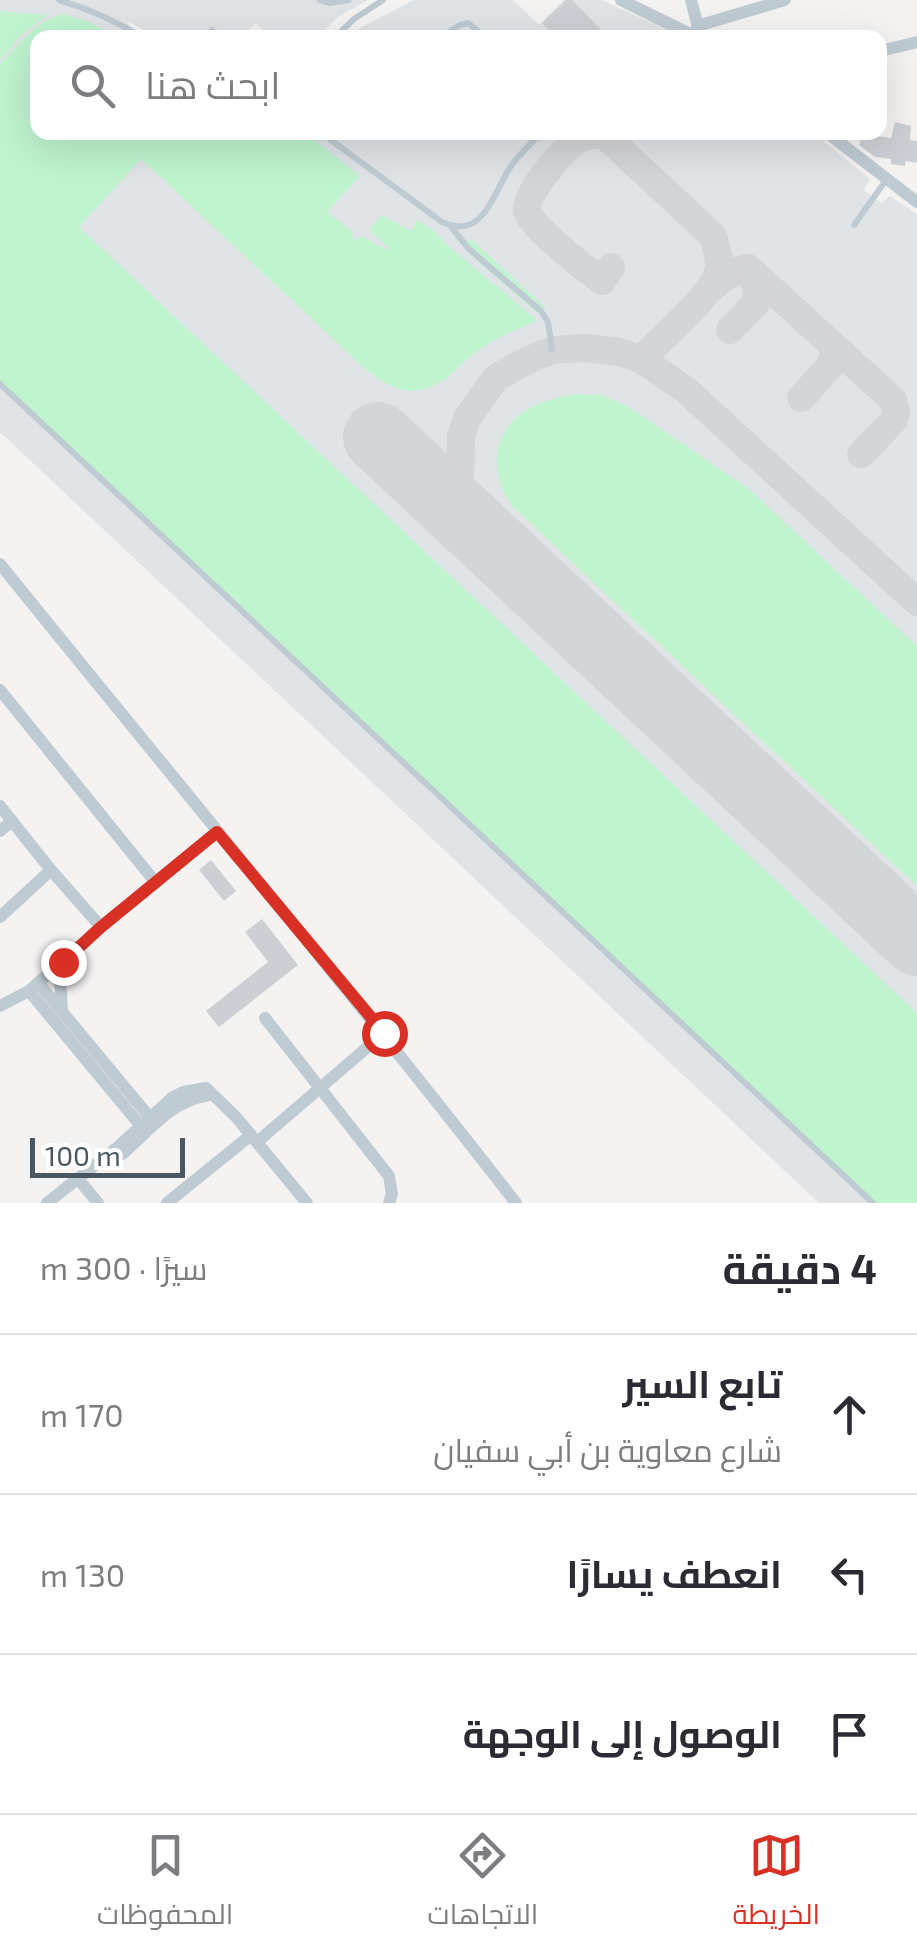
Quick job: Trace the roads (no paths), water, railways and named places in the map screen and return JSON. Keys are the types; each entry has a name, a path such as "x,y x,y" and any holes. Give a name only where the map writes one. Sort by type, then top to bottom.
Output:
{"street":[{"path":"621,0 690,30"},
{"path":"690,0 698,30"},
{"path":"709,30 784,0"},
{"path":"887,49 917,42"},
{"path":"836,140 917,202"},
{"path":"0,564 384,1033 516,1203"},
{"path":"0,690 156,882"},
{"path":"0,806 101,927"},
{"path":"0,831 12,821"},
{"path":"0,1006 34,988 217,832"},
{"path":"0,917 51,870"},
{"path":"62,1013 63,962"},
{"path":"34,988 62,1013 148,1125"},
{"path":"34,988 148,1125"},
{"path":"265,1018 390,1176 392,1194 388,1203"},
{"path":"167,1203 320,1088 384,1033"},
{"path":"60,1203 148,1125 187,1101 203,1096 217,1098 307,1203"},
{"path":"47,1203 81,1183"},
{"path":"81,1183 98,1203"}],"lane":[{"path":"59,0 88,8 131,30"},
{"path":"319,0 349,0"},
{"path":"342,30 383,0"},
{"path":"452,30 468,23 477,30"},
{"path":"330,140 450,226 469,249 541,310 548,322 552,350"},
{"path":"450,226 460,227 479,220 515,161 535,140"},
{"path":"854,226 887,180"},
{"path":"0,384 873,1203"}]}
